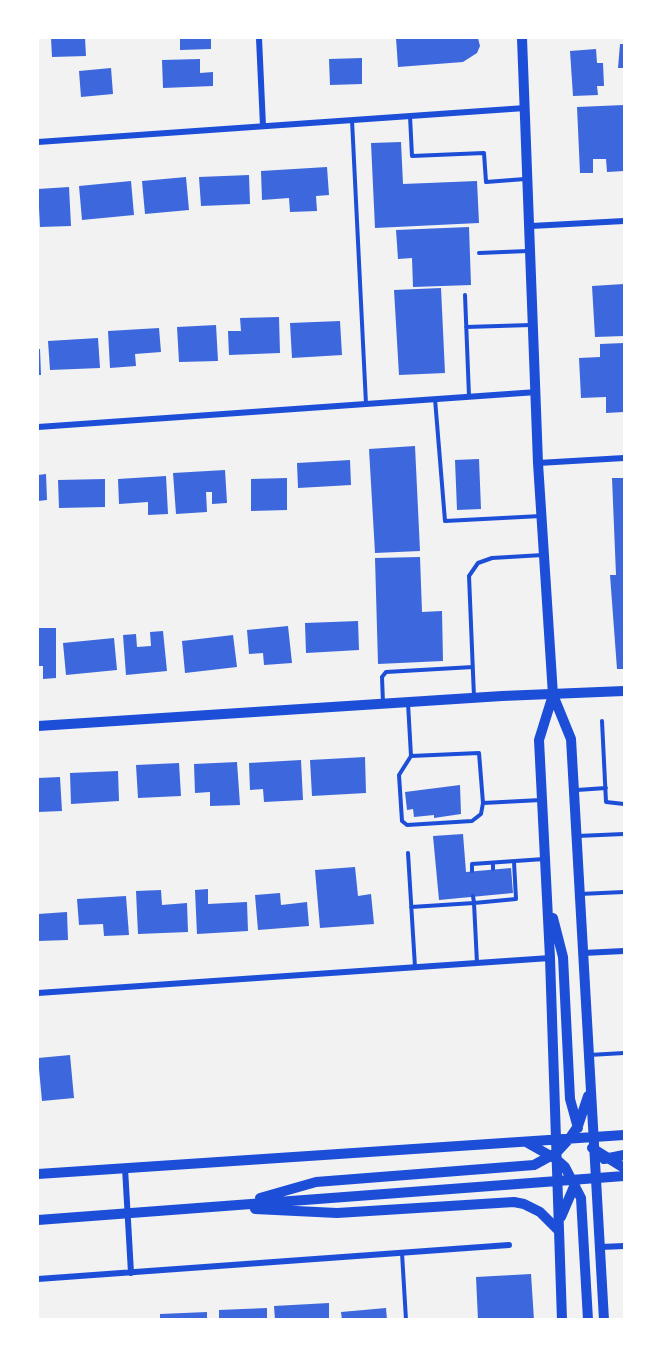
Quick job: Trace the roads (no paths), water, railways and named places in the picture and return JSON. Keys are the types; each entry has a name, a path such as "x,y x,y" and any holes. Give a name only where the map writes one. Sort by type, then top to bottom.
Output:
{"main road":[{"path":"522,38 532,251 538,463 553,695 571,739 591,1089 588,1138"},
{"path":"38,726 474,697 624,692"},
{"path":"553,695 539,740 550,958 562,1320"},
{"path":"547,895 563,957 570,1098 578,1126 588,1138 596,1164 604,1320"},
{"path":"225,1208 316,1182 513,1169 534,1165 555,1156 570,1139 578,1126 591,1089"},
{"path":"38,1174 624,1135"},
{"path":"525,1142 555,1156 575,1181 582,1208 588,1320"},
{"path":"594,1152 624,1168"},
{"path":"558,1230 564,1205 575,1181 607,1158 624,1155"},
{"path":"38,1181 67,1172"},
{"path":"38,1220 225,1208 314,1197 624,1176"},
{"path":"225,1208 337,1213 514,1202 525,1204 540,1212 558,1230"}],"street":[{"path":"259,38 263,126"},
{"path":"38,142 525,108"},
{"path":"531,226 624,221"},
{"path":"38,427 537,392"},
{"path":"538,463 624,458"},
{"path":"583,953 624,951"},
{"path":"38,993 550,958"},
{"path":"125,1168 130,1273"},
{"path":"38,1279 509,1245"},
{"path":"601,1247 624,1246"}],"lane":[{"path":"410,116 412,156 484,153 486,182 529,179"},
{"path":"352,120 366,404"},
{"path":"479,253 532,251"},
{"path":"465,295 469,397"},
{"path":"466,327 534,325"},
{"path":"435,399 445,521 542,516"},
{"path":"474,697 469,576 478,563 492,558 544,554"},
{"path":"383,704 382,677 386,672 473,667"},
{"path":"408,702 411,756 399,775 402,821 406,825 472,820 481,814 483,802 479,753 411,756"},
{"path":"602,721 608,804 624,804"},
{"path":"574,790 606,788"},
{"path":"483,802 542,800"},
{"path":"576,836 624,834"},
{"path":"408,853 415,968"},
{"path":"472,871 472,864 545,859"},
{"path":"411,907 516,899 514,862"},
{"path":"493,863 493,869"},
{"path":"579,894 624,892"},
{"path":"494,894 494,901"},
{"path":"473,896 477,963"},
{"path":"589,1055 624,1053"},
{"path":"402,1253 406,1320"}]}
